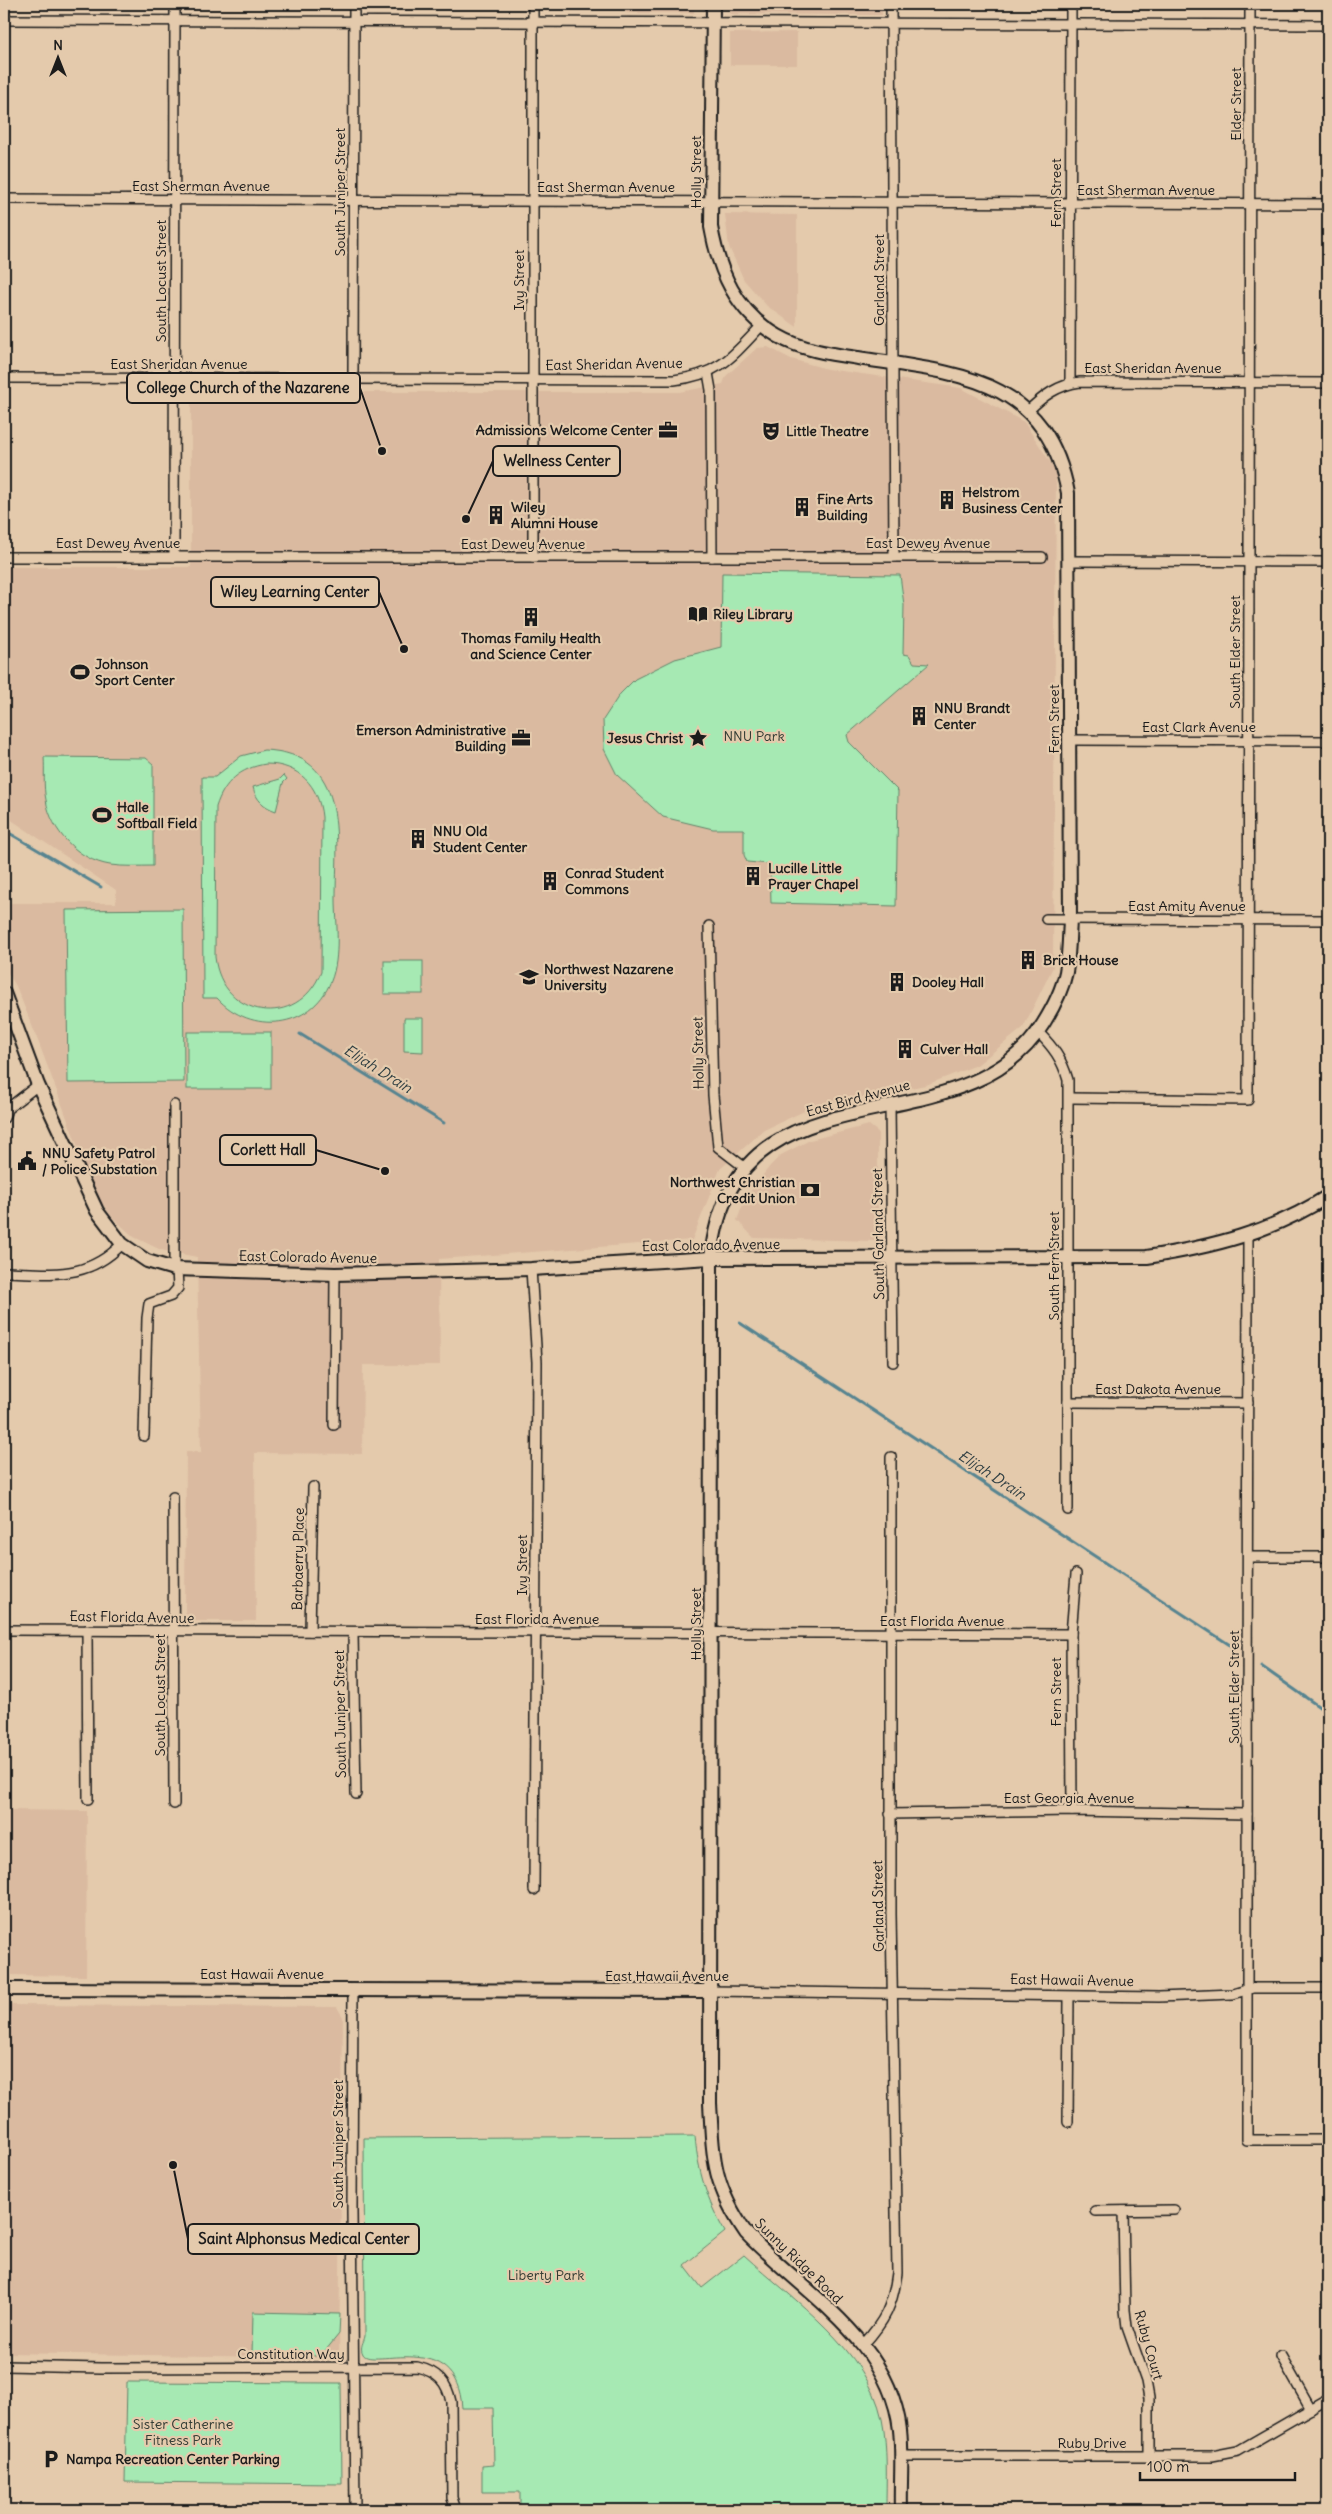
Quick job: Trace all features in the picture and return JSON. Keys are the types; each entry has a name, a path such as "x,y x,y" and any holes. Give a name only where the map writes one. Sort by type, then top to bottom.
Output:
{"street":[{"name":"South Locust Street","path":"174,557 175,4"},
{"name":"South Juniper Street","path":"353,380 354,4"},
{"name":"Ivy Street","path":"533,4 533,557"},
{"name":"Holly Street","path":"712,4 711,227 716,257 730,288 745,308 762,325"},
{"name":"Garland Street","path":"891,4 894,557"},
{"name":"Fern Street","path":"1070,383 1071,4"},
{"name":"Elder Street","path":"1250,4 1250,204"},
{"path":"4,20 1328,25"},
{"name":"East Sherman Avenue","path":"4,199 1328,204"},
{"name":"South Elder Street","path":"1069,1098 1248,1100 1250,204"},
{"path":"762,325 778,337 828,354 893,363 979,380 998,389 1028,411"},
{"name":"East Sheridan Avenue","path":"4,378 674,380 708,373 738,351 762,325"},
{"path":"708,373 711,390 712,557"},
{"name":"East Sheridan Avenue","path":"1028,411 1043,395 1070,383 1328,383"},
{"name":"Fern Street","path":"1028,411 1048,436 1064,471 1068,493 1070,561 1070,919 1065,974 1054,1006 1038,1032"},
{"name":"East Dewey Avenue","path":"4,557 1042,557"},
{"path":"1070,561 1328,562"},
{"name":"East Clark Avenue","path":"1069,740 1328,741"},
{"name":"East Amity Avenue","path":"1046,919 1328,920"},
{"name":"Holly Street","path":"709,926 713,1095 718,1147 744,1167"},
{"name":"East Colorado Avenue","path":"4,993 38,1085 97,1211 122,1244 147,1261 176,1269 335,1274 531,1269 711,1258 1068,1258 1147,1256 1182,1251 1248,1235 1310,1208 1328,1196"},
{"name":"South Fern Street","path":"1038,1032 1055,1048 1064,1066 1068,1080 1068,1510"},
{"name":"East Bird Avenue","path":"711,1258 714,1229 724,1199 744,1167 778,1140 815,1122 968,1086 994,1073 1017,1055 1038,1032"},
{"path":"4,1118 6,1106 38,1085"},
{"path":"144,1436 149,1304 171,1296 178,1288 176,1269 174,1105"},
{"name":"South Garland Street","path":"890,1105 893,1362"},
{"name":"South Elder Street","path":"1248,1235 1249,1557 1247,1814 1245,1848 1247,2140 1328,2140"},
{"path":"4,1272 85,1270 108,1258 122,1244"},
{"name":"Holly Street","path":"710,1991 711,1258"},
{"name":"Ivy Street","path":"531,1269 537,1362 534,1890"},
{"path":"334,1425 335,1274"},
{"name":"East Dakota Avenue","path":"1068,1402 1248,1403"},
{"name":"Garland Street","path":"864,2345 878,2329 890,2308 897,2273 890,1814 889,1634 891,1457"},
{"name":"Barbaerry Place","path":"310,1631 313,1488"},
{"name":"South Locust Street","path":"173,1496 174,1804"},
{"path":"1249,1557 1328,1557"},
{"name":"Fern Street","path":"1072,1811 1071,1634 1076,1574"},
{"name":"East Florida Avenue","path":"4,1630 310,1631 353,1633 1071,1634"},
{"path":"87,1630 88,1799"},
{"name":"South Juniper Street","path":"353,1633 356,1794"},
{"name":"East Georgia Avenue","path":"890,1814 1072,1811 1247,1814"},
{"name":"East Hawaii Avenue","path":"4,1989 893,1992 1026,1994 1069,1997 1233,1994 1253,1988 1328,1988"},
{"name":"South Juniper Street","path":"353,1989 355,2510"},
{"name":"Sunny Ridge Road","path":"710,1991 710,2103 713,2158 719,2185 731,2212 746,2233 864,2345 884,2375 894,2402 900,2429 900,2510"},
{"path":"1068,2122 1069,1997"},
{"path":"1095,2211 1174,2210"},
{"name":"Ruby Court","path":"1123,2211 1125,2310 1127,2326 1146,2381 1149,2398 1149,2457"},
{"path":"1281,2356 1311,2409"},
{"name":"Constitution Way","path":"4,2366 101,2368 417,2368 431,2370 442,2378 448,2389 451,2402 452,2498 456,2510"},
{"name":"Ruby Drive","path":"901,2456 1212,2456 1238,2451 1328,2399"}],"shaded area":[{"path":"626,4 694,4 694,13 626,13"},
{"path":"730,4 882,4 882,15 730,14"},
{"path":"797,32 797,65 730,65 730,33"},
{"path":"725,214 797,215 797,327 767,306 744,280 729,247"},
{"name":"Northwest Nazarene University","path":"768,347 791,359 827,369 961,388 1024,422 1056,471 1053,967 1023,1028 977,1065 926,1085 815,1106 764,1130 720,1169 692,1240 439,1259 440,1365 363,1365 362,1454 255,1453 256,1621 194,1621 185,1613 186,1452 201,1452 197,1257 161,1250 134,1237 112,1217 96,1195 35,1033 16,986 4,967 4,928 10,927 10,903 116,903 116,890 4,815 4,567 191,567 191,392 679,392 723,384 726,376 757,348"},
{"path":"869,1125 878,1132 878,1230 875,1241 754,1238 737,1220 746,1197 781,1155 810,1140"},
{"path":"4,1810 87,1811 86,1976 4,1975"},
{"path":"4,2005 337,2007 343,2017 339,2358 4,2353"}],"green space":[{"name":"NNU Park","path":"722,573 900,575 904,605 903,654 909,655 914,663 929,664 847,735 849,742 898,791 896,906 771,903 770,864 747,862 744,855 744,829 713,829 663,817 617,775 604,749 603,720 620,694 635,679 675,659 721,647"},
{"path":"264,750 292,755 312,766 325,782 332,802 336,825 337,940 334,971 322,997 310,1010 295,1018 279,1022 263,1022 246,1018 231,1010 217,998 203,998 202,777 215,777 241,756","holes":["266,764 288,768 305,779 312,787 320,806 322,817 321,972 310,991 296,1003 279,1009 262,1010 246,1004 231,994 221,978 215,957 216,807 228,783 241,773"]},
{"name":"Halle Softball Field","path":"44,757 146,758 153,764 153,866 115,866 98,862 87,857 68,842 60,833 49,811 46,800"},
{"path":"284,775 287,779 283,783 276,811 261,802 256,796 253,787 280,779"},
{"path":"183,909 184,1082 68,1083 66,910"},
{"path":"384,961 423,961 423,994 384,994"},
{"path":"404,1018 423,1018 423,1052 404,1051"},
{"path":"187,1032 271,1032 271,1089 187,1089"},
{"name":"Liberty Park","path":"695,2136 698,2162 704,2186 725,2232 684,2265 702,2288 744,2255 806,2309 845,2348 861,2370 874,2394 882,2419 886,2453 886,2510 718,2510 708,2508 707,2510 520,2510 520,2492 482,2492 482,2466 494,2465 493,2408 462,2408 457,2383 446,2368 431,2360 414,2357 369,2358 363,2354 362,2347 365,2336 364,2138"},
{"path":"253,2312 340,2314 339,2334 321,2356 252,2355"},
{"name":"Sister Catherine Fitness Park","path":"127,2382 341,2383 342,2484 125,2482"}],"waterway":[{"name":"Elijah Drain","path":"4,830 101,887"},
{"name":"Elijah Drain","path":"300,1034 444,1123"},
{"name":"Elijah Drain","path":"740,1323 1233,1647"},
{"name":"Elijah Drain","path":"1261,1666 1328,1713"}],"place":[{"name":"Admissions Welcome Center","path":"668,430"},
{"name":"Little Theatre","path":"771,431"},
{"name":"College Church of the Nazarene","path":"382,451"},
{"name":"Helstrom Business Center","path":"947,500"},
{"name":"Fine Arts Building","path":"802,507"},
{"name":"Wiley Alumni House","path":"496,515"},
{"name":"Wellness Center","path":"466,519"},
{"name":"Riley Library","path":"698,614"},
{"name":"Thomas Family Health and Science Center","path":"531,617"},
{"name":"Wiley Learning Center","path":"404,649"},
{"name":"Johnson Sport Center","path":"80,672"},
{"name":"NNU Brandt Center","path":"919,716"},
{"name":"Emerson Administrative Building","path":"521,738"},
{"name":"Jesus Christ","path":"698,738"},
{"name":"Halle Softball Field","path":"102,815"},
{"name":"NNU Old Student Center","path":"418,839"},
{"name":"Lucille Little Prayer Chapel","path":"753,876"},
{"name":"Conrad Student Commons","path":"550,881"},
{"name":"Brick House","path":"1028,960"},
{"name":"Northwest Nazarene University","path":"529,977"},
{"name":"Dooley Hall","path":"897,982"},
{"name":"Culver Hall","path":"905,1049"},
{"name":"NNU Safety Patrol / Police Substation","path":"27,1161"},
{"name":"Corlett Hall","path":"385,1171"},
{"name":"Northwest Christian Credit Union","path":"810,1190"},
{"name":"Saint Alphonsus Medical Center","path":"173,2165"},
{"name":"Nampa Recreation Center Parking","path":"51,2459"}]}
